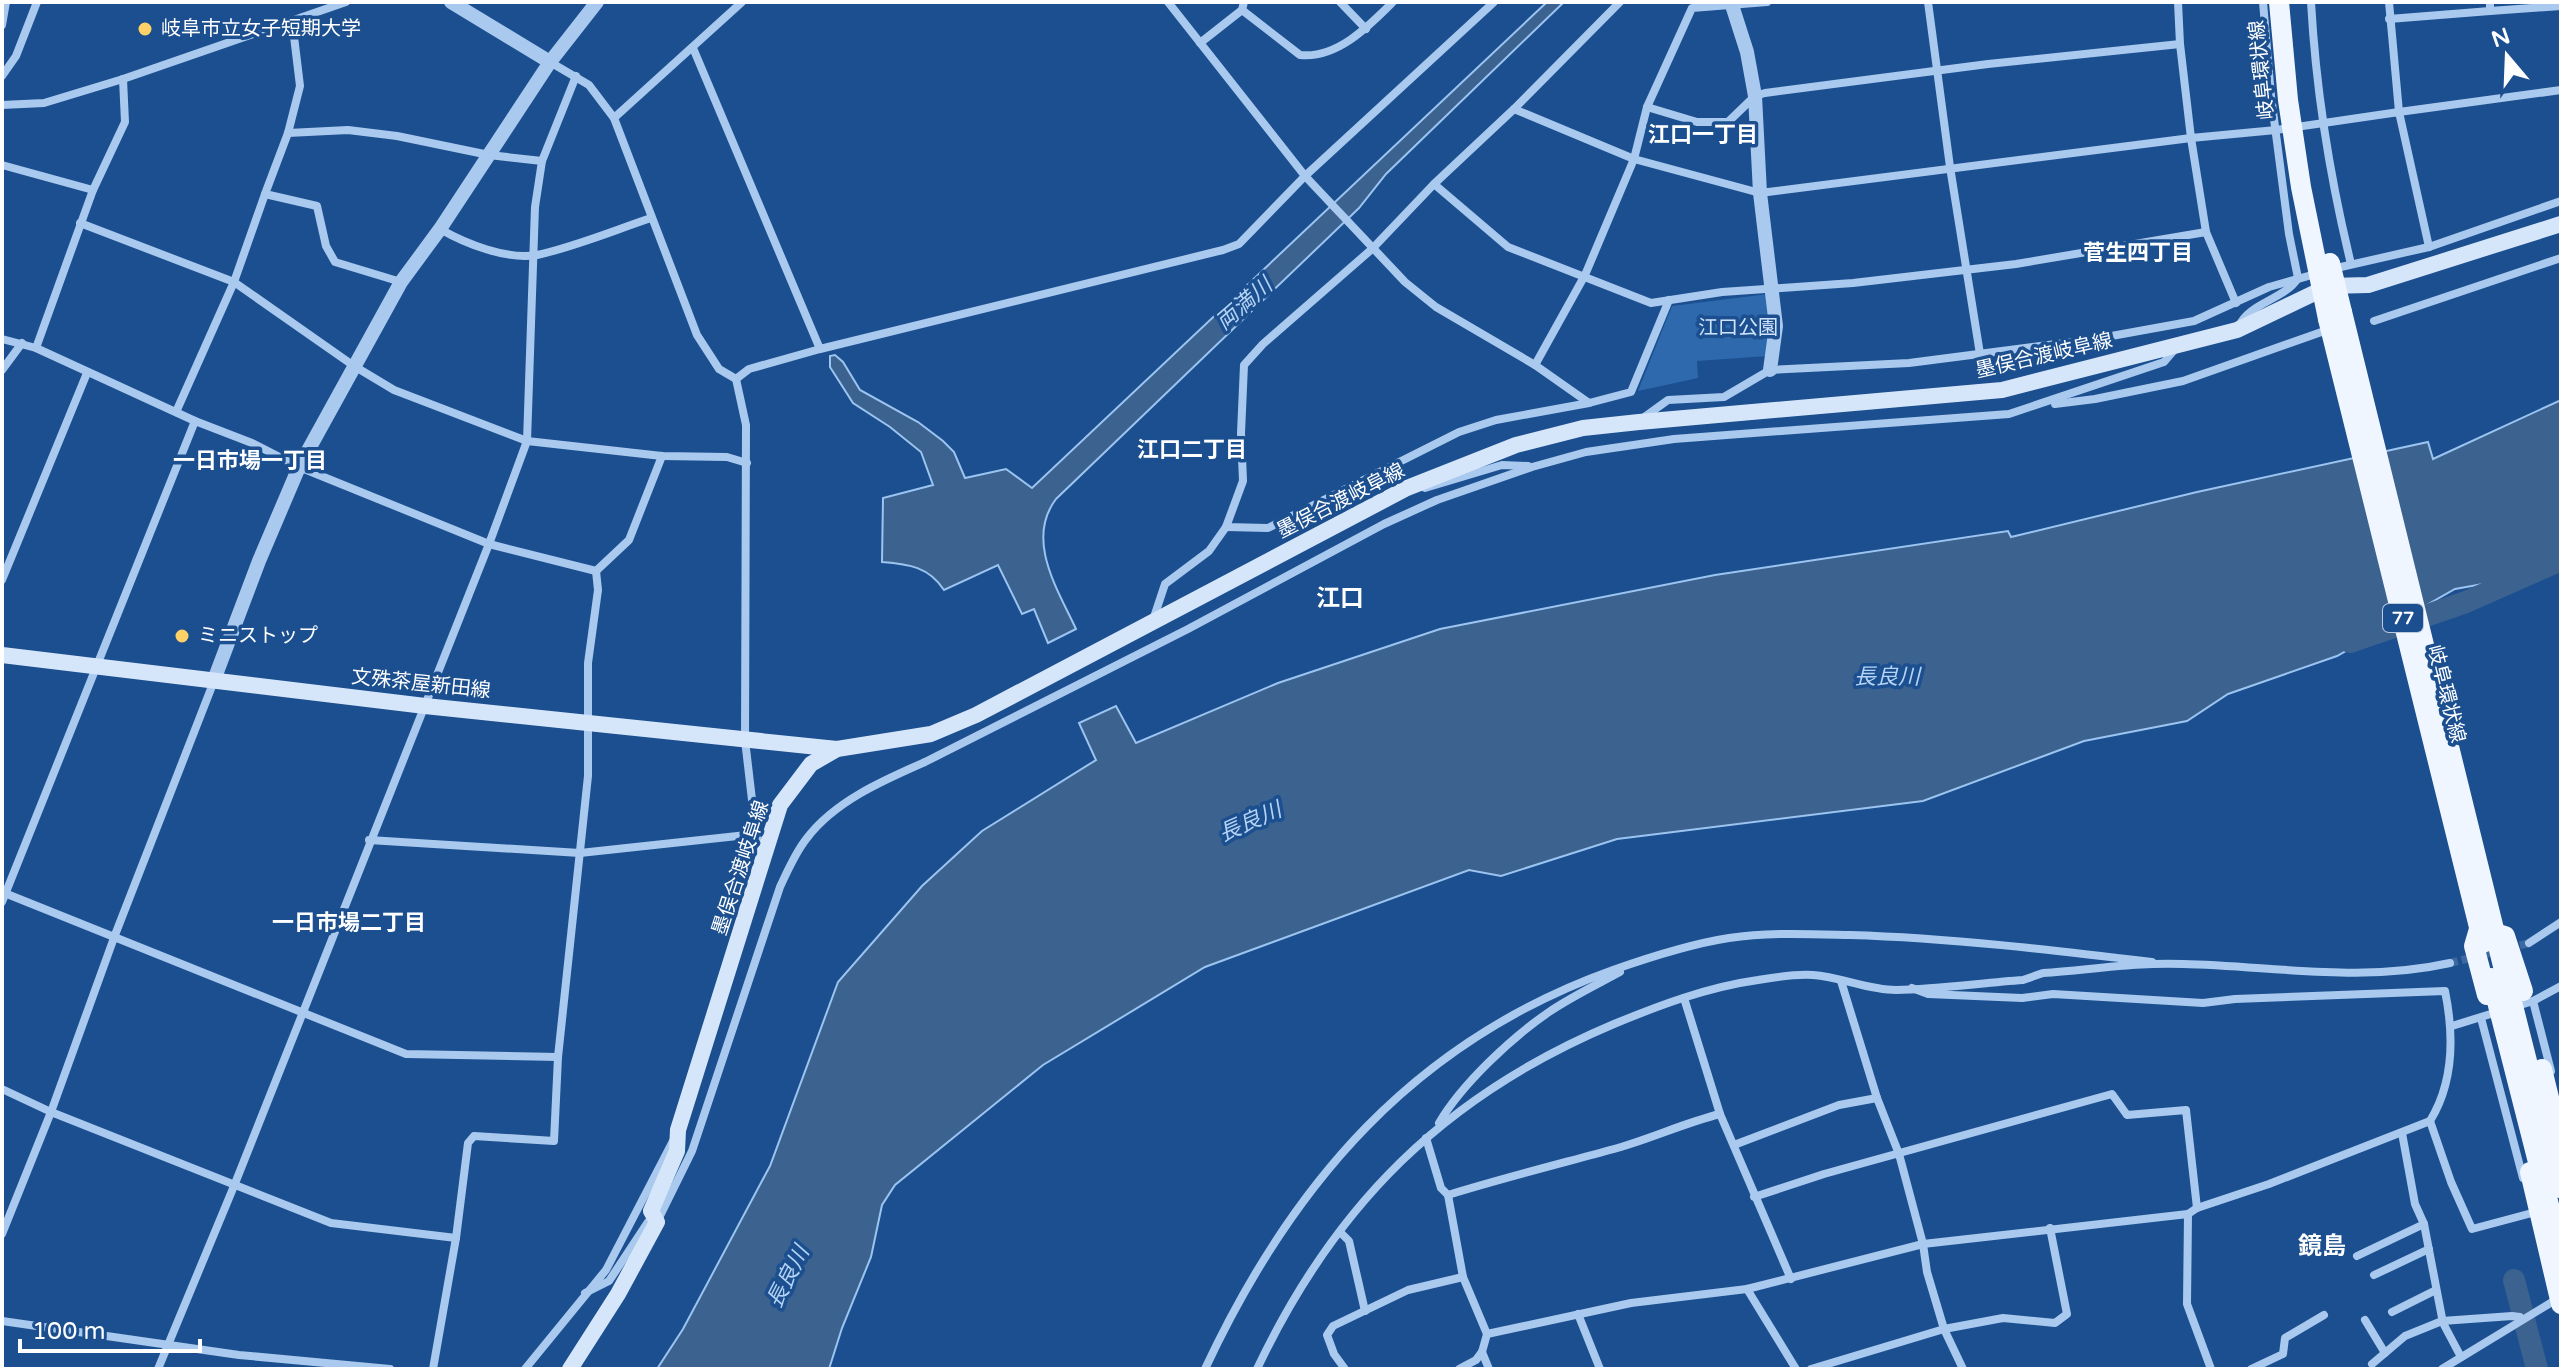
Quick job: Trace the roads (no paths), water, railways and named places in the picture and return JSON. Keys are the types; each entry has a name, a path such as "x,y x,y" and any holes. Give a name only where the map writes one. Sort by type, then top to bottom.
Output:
{"main road":[{"name":"岐阜環状線","path":"2279,2 2288,100 2301,187 2498,976 2561,1252"},
{"name":"岐阜環状線","path":"2292,2 2314,185 2337,326"},
{"name":"墨俣合渡岐阜線","path":"570,1369 618,1294 657,1222 651,1211 677,1151 678,1130 780,805 811,764 837,749 931,734 976,715 1407,488 1516,445 1583,428 2002,390 2237,330 2329,286 2368,285 2556,227"},
{"name":"文殊茶屋新田線","path":"2,655 425,706 837,749"},
{"name":"77","path":"2560,1299 2474,946 2487,931 2505,936 2519,974 2561,1147"},
{"name":"岐阜環状線","path":"2498,976 2561,1196"}],"street":[{"path":"2,25 6,2"},
{"path":"2,76 16,56 37,2"},
{"path":"2,105 44,103 346,2"},
{"path":"451,2 469,6 550,62 576,76 600,96 614,118 697,335 719,369 736,379 746,425 747,463 745,740 748,786 756,834 764,857"},
{"path":"2,1234 259,561 299,467 401,282 440,229 550,62 597,2"},
{"path":"614,118 742,2"},
{"path":"1168,2 1307,178 1405,282 1436,307 1535,365 1589,403"},
{"path":"1340,2 1366,29"},
{"path":"1200,43 1243,6 1300,55 1307,56 1341,45 1366,29 1393,2"},
{"path":"736,379 749,369 820,349 1239,244 1494,2"},
{"path":"1153,620 1165,584 1209,551 1226,527 1243,481 1241,433 1244,365 1514,109 1620,2"},
{"path":"1535,365 1585,275 1634,159 1647,107 1689,5 1767,2"},
{"path":"1928,2 1980,354"},
{"path":"2178,2 2191,138 2206,232 2236,303"},
{"path":"2237,330 2244,316 2292,287 2298,278 2289,234 2263,2"},
{"path":"2311,2 2322,122 2334,196 2351,264"},
{"path":"2389,2 2399,112 2429,247"},
{"path":"1733,4 1755,96 1760,193 1776,326 1770,370"},
{"path":"2389,19 2490,7 2561,6"},
{"path":"176,412 234,282 288,133 300,86 292,20"},
{"path":"1647,107 1697,122 1728,122 1755,96 1895,75 2180,44"},
{"path":"693,48 820,349"},
{"path":"158,1369 425,706 527,441 535,207 542,161 576,76"},
{"path":"36,348 80,223 125,122 123,79"},
{"path":"1514,109 1634,159 1760,193 1950,167 2276,130 2561,90"},
{"path":"288,133 348,130 397,136 489,155 542,161"},
{"path":"2,165 93,190"},
{"path":"1434,184 1508,247 1651,303 2016,264 2206,232"},
{"path":"265,194 317,206 326,246 335,262 401,282"},
{"path":"1639,422 1668,400 1724,397 1770,370 1881,365 1980,354 2095,339 2194,321 2269,287 2351,264 2429,247 2561,201"},
{"path":"440,229 462,242 495,252 534,255 651,218"},
{"path":"80,223 234,282 354,366 394,390 527,441 662,456 727,457 747,463"},
{"path":"2374,321 2561,258"},
{"path":"1226,527 1268,528 1459,432 1496,420 1631,392 1669,300"},
{"path":"2038,406 2095,399 2183,381 2337,326"},
{"path":"2,339 36,348 195,421 252,443 299,467 489,544 596,571"},
{"path":"2,370 22,343"},
{"path":"585,1293 609,1281 648,1222 657,1222 692,1151 780,887 808,836 853,798 1188,629 1384,524 1437,500 1532,467 1586,452 1659,441 2009,414 2164,362 2179,345"},
{"path":"2,580 87,373"},
{"path":"195,421 3,896 115,935 406,1054 558,1057"},
{"path":"596,571 629,540 662,456"},
{"path":"1407,488 1421,489 1502,465 1532,467"},
{"path":"433,1369 456,1238 468,1143 474,1136 554,1141 558,1057 588,776 588,663 598,590 596,571"},
{"path":"369,840 580,853 756,834"},
{"path":"2529,943 2561,922"},
{"path":"1205,1369 1233,1308 1306,1194 1350,1143 1398,1096 1472,1038 1525,1007 1575,984 1642,960 1729,938 1786,933 1955,942 2173,964 2347,974 2398,973 2450,963"},
{"path":"1434,1131 1446,1111 1479,1074 1530,1027 1549,1012 1642,960"},
{"path":"1257,1369 1279,1321 1308,1273 1388,1173 1467,1103 1549,1054 1586,1036 1684,998 1758,980 1812,975 1894,990 2023,980 2043,973 2173,964"},
{"path":"1841,981 1877,1098 1899,1154 1944,1329 1963,1369"},
{"path":"2452,1026 2533,1001 2561,986"},
{"path":"1912,988 1928,994 2022,998 2053,994 2203,1003 2235,999 2445,991 2452,1026 2447,1082 2430,1121 2451,1182 2472,1229 2532,1213"},
{"path":"1684,998 1720,1114 1791,1279"},
{"path":"2533,1001 2561,1111"},
{"path":"2442,1369 2560,1299 2545,1264 2481,1018"},
{"path":"2,1089 51,1112 331,1223 456,1238"},
{"path":"1754,1197 1824,1174 2112,1094 2127,1115 2186,1110 2197,1208"},
{"path":"1734,1145 1839,1105 1877,1098"},
{"path":"1448,1195 1618,1148 1684,1123 1720,1114"},
{"path":"1487,1334 1631,1303 1747,1289 1923,1244 2188,1214 2430,1121"},
{"path":"525,1369 606,1270 678,1130"},
{"path":"2402,1133 2415,1204 2424,1224 2442,1321 2461,1357"},
{"path":"1426,1138 1441,1188 1448,1195 1463,1277 1487,1334 1482,1352 1476,1360 1459,1369"},
{"path":"2188,1214 2187,1304 2211,1369"},
{"path":"2357,1256 2424,1224"},
{"path":"1811,1369 1944,1329 2003,1318 2055,1323 2067,1314 2050,1228"},
{"path":"1340,1232 1349,1241 1365,1311"},
{"path":"2374,1275 2429,1249"},
{"path":"1345,1369 1334,1354 1327,1335 1333,1326 1408,1290 1463,1277"},
{"path":"1747,1289 1796,1369"},
{"path":"2392,1312 2436,1290"},
{"path":"1578,1314 1600,1369"},
{"path":"2251,1369 2283,1354 2285,1338 2324,1315"},
{"path":"2372,1364 2405,1336 2442,1321 2512,1316 2521,1320"},
{"path":"2365,1320 2385,1353"},
{"path":"2,1321 239,1355 390,1369"},
{"path":"1482,1352 1489,1369"}],"water":[{"name":"両満川","path":"1547,2 1564,2 1386,174 1359,208 1056,499 1047,515 1044,548 1054,582 1076,629 1048,643 1034,609 1022,614 998,565 944,590 932,576 918,568 882,562 883,498 933,485 921,452 853,403 830,367 830,356 835,355 843,362 860,390 918,422 943,441 954,452 965,478 1006,469 1032,488"},
{"name":"長良川","path":"2561,400 2561,570 2455,589 2337,656 2228,694 2187,721 2084,741 1923,801 1617,839 1501,876 1469,870 1205,967 1043,1065 895,1185 882,1205 871,1257 829,1369 657,1369 683,1329 770,1166 838,982 922,886 982,831 1096,760 1079,723 1116,706 1136,743 1278,683 1440,629 1715,575 2008,531 2011,537 2197,492 2428,442 2433,459"}],"waterway":[{"name":"長良川","path":"2350,642 2466,602 2561,560"},
{"path":"2514,1280 2537,1369"}],"tunnel":[{"path":"2450,963 2529,943"}],"place":[{"name":"岐阜市立女子短期大学","path":"145,29"},
{"name":"ミニストップ","path":"182,636"}],"district":[{"name":"江口一丁目","path":"1703,135"},
{"name":"菅生四丁目","path":"2138,253"},
{"name":"江口二丁目","path":"1192,450"},
{"name":"一日市場一丁目","path":"250,461"},
{"name":"江口","path":"1340,598"},
{"name":"一日市場二丁目","path":"349,923"},
{"name":"鏡島","path":"2322,1246"}],"park label":[{"name":"江口公園","path":"1738,328"}]}
